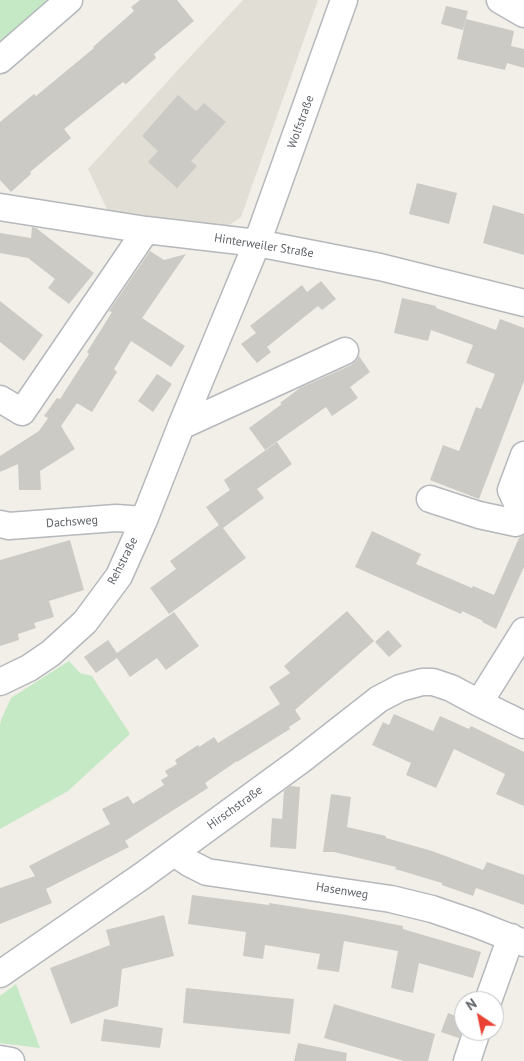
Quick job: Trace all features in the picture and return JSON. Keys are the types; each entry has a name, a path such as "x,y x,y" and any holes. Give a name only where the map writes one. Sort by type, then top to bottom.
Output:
{"street":[{"path":"0,60 69,0"},
{"name":"Wolfstraße","path":"257,243 344,0"},
{"path":"500,0 524,14"},
{"name":"Hinterweiler Straße","path":"0,207 146,230 257,243 380,267 524,303"},
{"path":"0,399 22,412 146,230"},
{"name":"Rehstraße","path":"0,682 29,668 51,653 85,622 119,576 144,520 257,243"},
{"path":"181,426 345,351"},
{"path":"524,455 510,490 516,501 524,509"},
{"path":"430,499 479,515 516,523 524,516"},
{"name":"Dachsweg","path":"0,524 9,526 116,518 144,520"},
{"path":"479,704 524,631"},
{"name":"Hirschstraße","path":"0,974 174,853 379,699 400,688 422,682 434,682 451,688 479,704 524,725"},
{"name":"Hasenweg","path":"174,853 207,872 391,899 432,909 518,940 493,991"},
{"path":"467,1061 474,1041"},
{"path":"0,1060 10,1061"}],"shaded area":[{"path":"243,0 318,0 241,217 228,226 108,211 88,169"}],"green space":[{"path":"0,0 53,0 0,48"},
{"path":"69,661 80,673 92,676 130,734 68,791 0,829 1,720 11,698"},
{"path":"16,984 40,1048 0,1043 0,996"}],"building":[{"path":"140,0 177,0 194,21 154,54 156,58 126,84 123,82 64,129 71,138 30,172 31,174 11,192 0,180 0,122 34,94 36,96 94,48 134,11 131,7"},
{"path":"446,6 468,11 463,30 441,24"},
{"path":"466,19 514,31 511,46 524,49 524,68 507,63 505,70 457,59"},
{"path":"178,95 196,111 204,103 226,122 191,161 197,166 177,188 148,162 158,151 142,136"},
{"path":"417,183 457,193 449,224 409,214"},
{"path":"493,205 524,214 524,255 483,243"},
{"path":"32,227 36,228 94,273 69,304 48,288 55,279 28,258 0,253 0,233 31,238"},
{"path":"150,251 164,260 186,254 142,318 185,346 171,367 131,341 114,369 117,372 92,412 77,403 61,426 75,449 40,471 41,490 19,490 18,464 0,472 0,456 39,431 48,418 44,416 57,398 60,399 89,354 87,352 112,312 109,311"},
{"path":"321,281 336,299 322,310 318,306 267,347 271,352 257,363 241,344 256,333 250,326 302,285 307,292"},
{"path":"402,298 436,306 436,308 496,330 500,319 524,328 524,381 479,499 430,480 443,445 459,451 476,407 481,409 495,374 466,363 473,345 431,330 428,341 394,333"},
{"path":"0,301 43,335 24,361 0,342"},
{"path":"359,356 370,372 350,387 358,398 332,416 326,407 265,450 249,428 300,388 351,365"},
{"path":"157,374 172,384 153,412 138,401"},
{"path":"277,442 292,464 257,489 264,498 223,528 246,558 169,614 150,588 176,569 170,561 219,525 206,507 230,490 224,480"},
{"path":"372,531 421,554 416,564 472,588 473,586 494,595 519,538 524,535 524,567 496,629 462,611 461,614 355,567"},
{"path":"70,540 84,590 49,601 54,617 34,623 36,628 18,634 19,640 0,646 0,560"},
{"path":"347,611 374,641 295,710 301,719 289,727 290,729 237,761 205,783 208,788 125,841 129,847 46,889 52,903 0,924 0,888 35,876 29,866 110,824 102,809 128,796 133,804 164,785 161,780 168,776 165,771 177,764 175,760 214,737 218,743 280,704 269,687 290,673 284,666"},
{"path":"174,612 199,646 166,670 157,658 130,677 117,658 96,673 84,657 108,640 117,653"},
{"path":"388,630 402,646 389,657 375,642"},
{"path":"394,714 433,731 440,716 469,729 471,726 524,752 524,806 496,794 505,774 454,749 436,788 406,775 411,763 372,745 383,722 389,725"},
{"path":"290,786 300,787 296,849 270,847 272,818 282,819 284,791"},
{"path":"331,794 351,797 347,827 386,836 386,838 432,851 483,870 487,862 524,875 524,905 476,888 473,896 442,885 442,883 395,869 396,867 334,852 323,852"},
{"path":"192,895 269,905 269,903 403,926 403,929 481,952 473,978 419,963 413,993 391,988 398,951 344,941 339,972 317,969 320,954 265,945 263,959 243,956 246,932 188,924"},
{"path":"164,915 174,956 122,969 118,1006 71,1024 50,968 110,945 106,930"},
{"path":"186,988 294,999 290,1034 183,1023"},
{"path":"334,1004 435,1034 428,1061 404,1061 324,1038"},
{"path":"448,1013 454,1015 454,1036 441,1032"},
{"path":"104,1019 163,1028 160,1048 101,1041"},
{"path":"298,1043 347,1053 346,1061 294,1061"}]}
